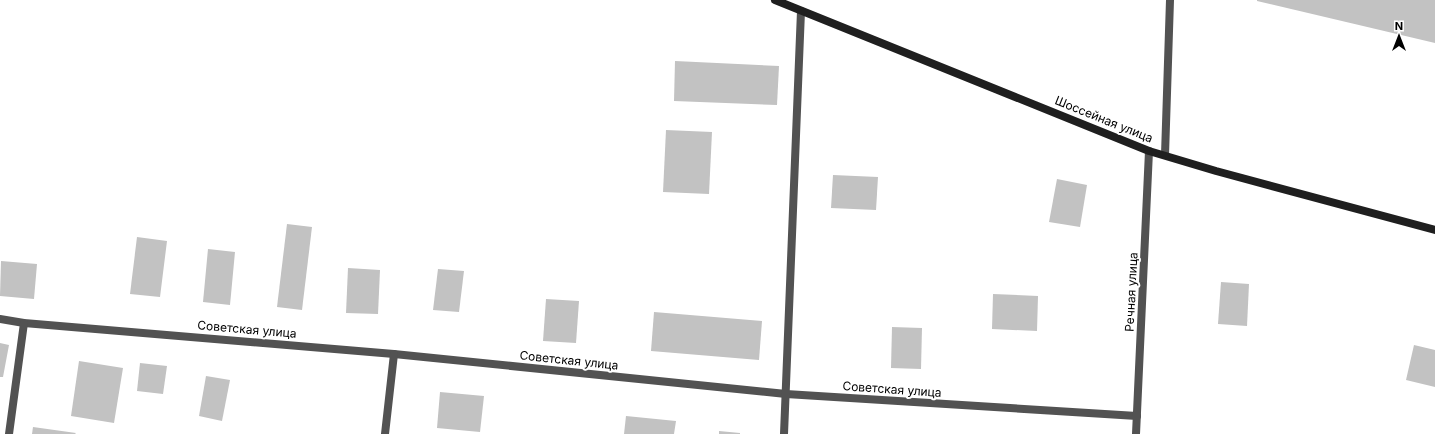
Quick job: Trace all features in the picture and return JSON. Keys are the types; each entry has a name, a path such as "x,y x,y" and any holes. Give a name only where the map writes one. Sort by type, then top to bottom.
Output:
{"main road":[{"name":"Шоссейная улица","path":"775,0 1149,151 1216,171 1435,230"}],"street":[{"path":"1165,155 1170,0"},
{"path":"784,434 801,10"},
{"name":"Речная улица","path":"1136,434 1149,151"},
{"name":"Советская улица","path":"0,319 24,323 394,354 786,394 1137,416"},
{"path":"9,434 24,323"},
{"path":"385,434 394,354"}],"building":[{"path":"1435,0 1435,43 1257,1"},
{"path":"675,61 779,66 777,105 674,101"},
{"path":"666,130 712,132 709,194 663,192"},
{"path":"833,175 878,177 876,210 831,208"},
{"path":"1057,179 1087,185 1080,227 1049,222"},
{"path":"287,224 312,227 302,310 277,307"},
{"path":"137,237 167,241 160,297 130,294"},
{"path":"208,249 235,252 230,305 203,302"},
{"path":"1,261 37,264 34,299 0,296"},
{"path":"348,268 380,270 378,314 346,313"},
{"path":"438,269 464,271 459,312 433,310"},
{"path":"1221,282 1249,284 1247,326 1218,324"},
{"path":"993,294 1038,296 1037,331 992,329"},
{"path":"546,299 579,301 576,343 543,341"},
{"path":"654,312 762,321 759,360 651,351"},
{"path":"892,327 922,328 921,369 891,368"},
{"path":"0,343 9,345 3,377 0,377"},
{"path":"1414,345 1435,350 1435,387 1406,380"},
{"path":"79,361 123,368 114,423 71,416"},
{"path":"140,363 167,366 163,394 137,391"},
{"path":"206,376 230,380 222,421 199,416"},
{"path":"440,392 484,396 480,432 437,428"},
{"path":"626,416 676,421 674,434 624,434"},
{"path":"33,427 76,433 32,434"},
{"path":"719,431 740,433 740,434 719,434"}]}
